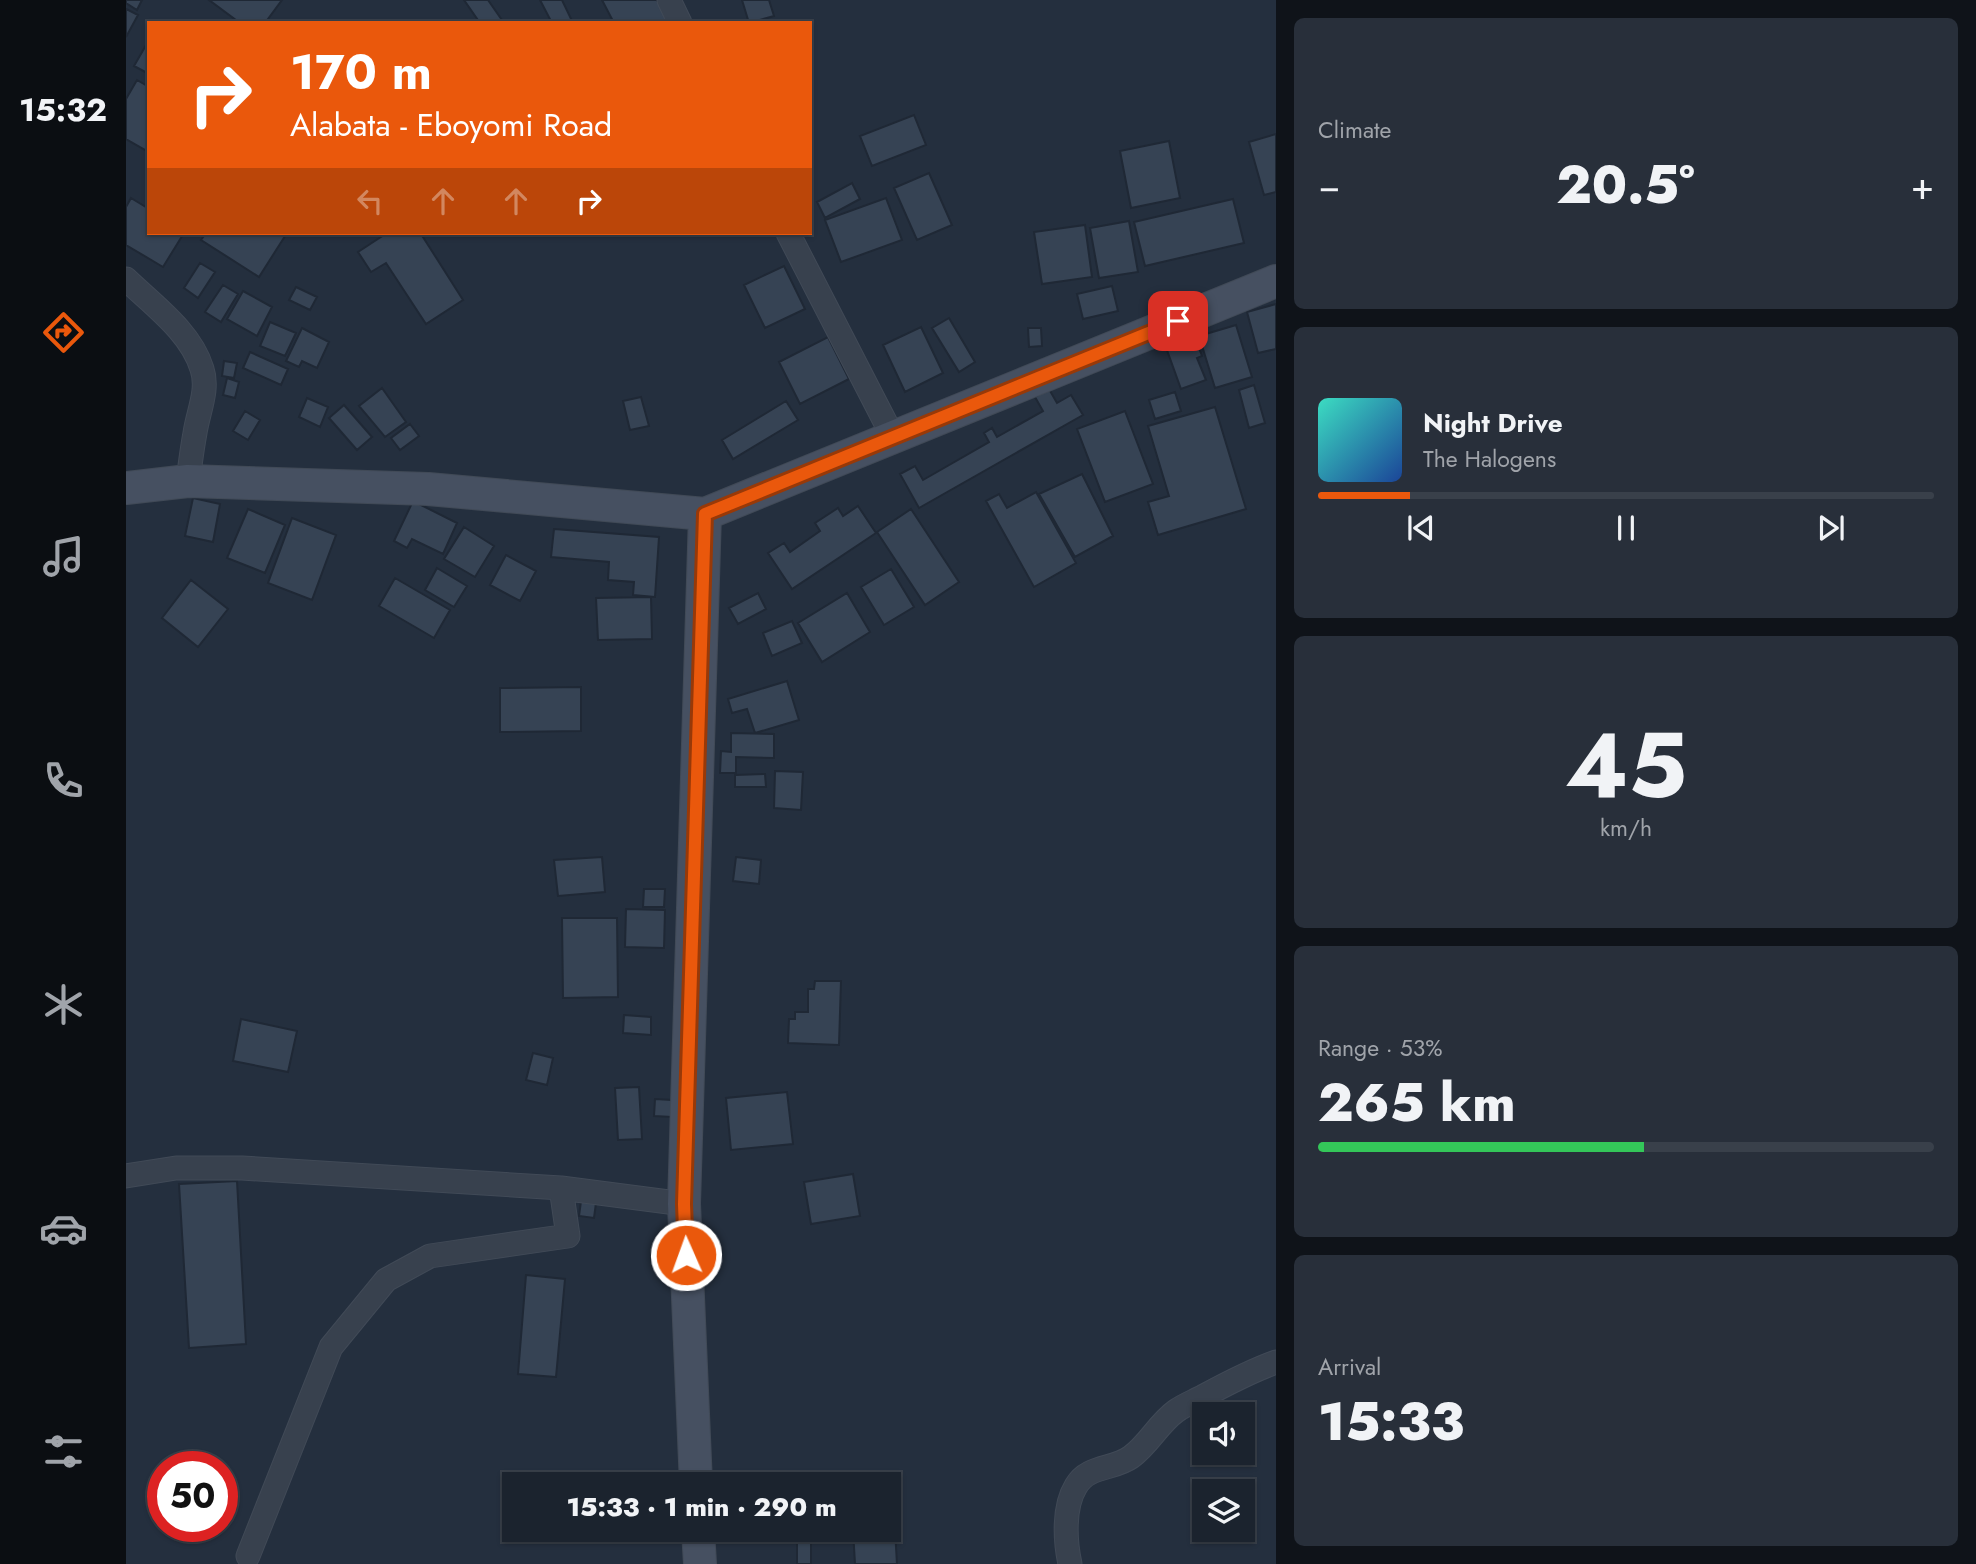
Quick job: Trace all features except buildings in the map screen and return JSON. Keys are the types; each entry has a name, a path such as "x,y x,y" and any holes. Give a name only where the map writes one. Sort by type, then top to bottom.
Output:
{"main road":[{"path":"126,488 188,481 428,489 705,514 1276,281"},
{"path":"695,1472 684,1204 705,514"},
{"path":"699,1542 700,1564"}],"street":[{"path":"668,0 679,21"},
{"path":"789,235 894,439"},
{"path":"126,279 191,343 203,370 203,398 195,430 188,481"},
{"path":"126,1176 176,1168 242,1168 561,1188 684,1204"},
{"path":"248,1556 331,1347 386,1280 430,1256 568,1236 561,1188"},
{"path":"1070,1564 1066,1546 1070,1501 1083,1477 1092,1470 1118,1464 1130,1458 1175,1411 1251,1371 1276,1362"}],"route":[{"path":"686,1255 684,1204 705,514 1178,321"}]}
